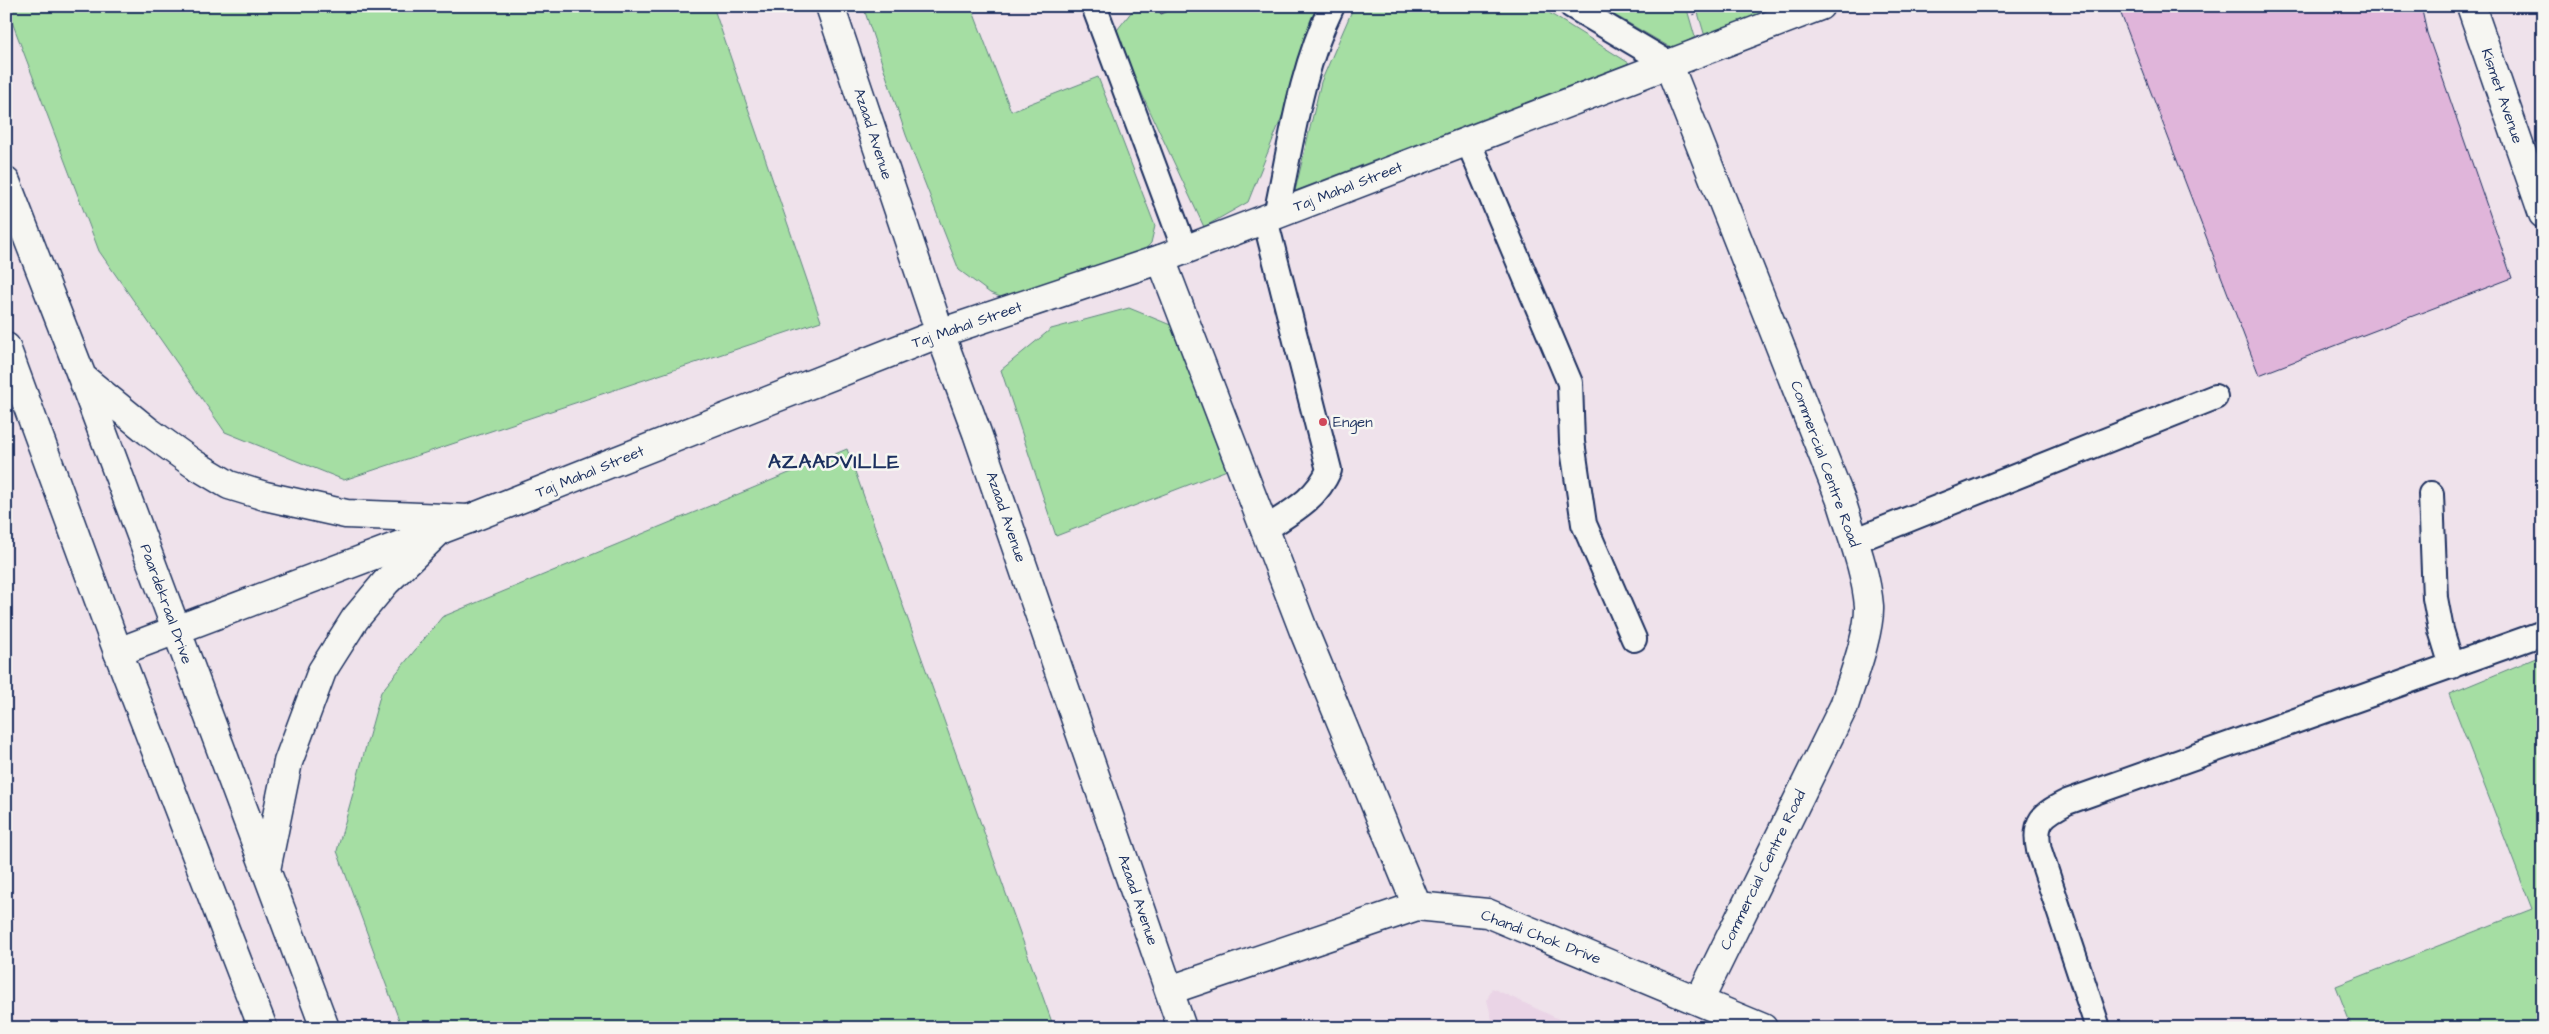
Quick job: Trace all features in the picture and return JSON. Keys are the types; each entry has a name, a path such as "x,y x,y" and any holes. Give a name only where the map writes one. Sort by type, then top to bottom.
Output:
{"street":[{"name":"Azaad Avenue","path":"830,6 940,333 1182,1028"},
{"name":"Taj Mahal Street","path":"118,652 469,520 940,333 1173,255 1820,6"},
{"name":"Kismet Avenue","path":"2471,6 2543,214"},
{"name":"Commercial Centre Road","path":"1668,63 1842,502 1854,541 1869,607 1860,658 1844,706 1699,1001"},
{"name":"Paardekraal Drive","path":"6,182 82,377 325,1028"},
{"path":"1173,255 1265,529 1303,628 1417,906"},
{"path":"6,347 118,652 262,1028"},
{"path":"82,377 148,431 194,464 229,485 265,496 346,514 469,520"},
{"path":"266,870 288,762 322,671 355,618 386,582 438,531"},
{"name":"Chandi Chok Drive","path":"1170,990 1417,906 1487,913 1763,1028"}],"lane":[{"path":"1094,6 1173,255"},
{"path":"1265,529 1314,496 1323,485 1329,470 1271,217 1303,88 1322,28 1332,6"},
{"path":"1572,6 1668,63"},
{"path":"1468,141 1570,382 1572,442 1584,524 1634,638"},
{"path":"1854,541 2215,397"},
{"path":"2431,494 2435,598 2441,630 2452,666"},
{"path":"2098,1028 2039,850 2036,834 2039,824 2048,812 2067,802 2543,633"}],"shaded area":[{"path":"1492,988 1578,1028 1494,1028 1487,1000"}],"green space":[{"path":"6,6 713,6 821,321 344,480 225,432 99,251"},
{"path":"863,6 971,6 1011,111 1098,77 1155,226 1151,243 1140,255 1006,299 990,293 959,270 906,135"},
{"path":"1136,6 1326,6 1248,202 1204,227 1114,34"},
{"path":"1354,6 1538,6 1629,63 1295,191 1321,82"},
{"path":"1599,6 1686,6 1695,37 1673,49"},
{"path":"1696,6 1795,6 1706,40"},
{"path":"1129,308 1173,326 1227,470 1056,536 1001,370 1051,329"},
{"path":"847,449 1054,1028 402,1028 337,851 381,692 442,617"},
{"path":"2543,655 2543,1028 2352,1028 2336,986 2532,909 2449,694"}],"building":[{"path":"1156,6 1181,6 1161,14"},
{"path":"2118,6 2421,6 2427,33 2512,278 2259,375"}],"place":[{"name":"Engen","path":"1323,422"}],"district":[{"name":"AZAADVILLE","path":"834,462"}]}
